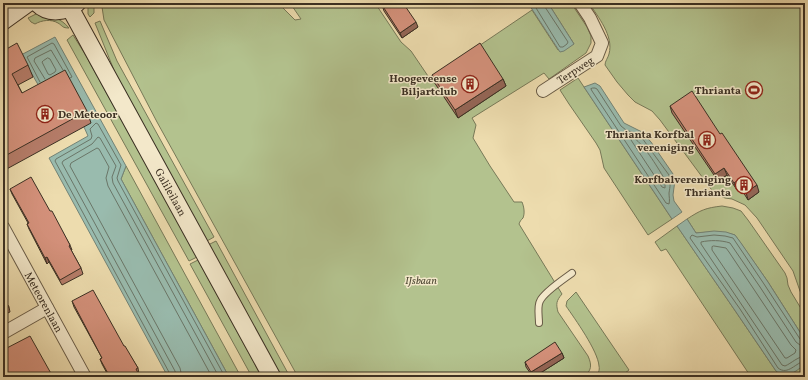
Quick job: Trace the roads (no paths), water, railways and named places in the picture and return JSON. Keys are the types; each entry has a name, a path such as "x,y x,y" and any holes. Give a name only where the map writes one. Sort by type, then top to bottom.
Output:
{"main road":[{"path":"3,21 28,3"},
{"path":"37,3 46,9 54,11 62,11 74,5"},
{"name":"Galileilaan","path":"74,5 272,377"}],"street":[{"name":"Terpweg","path":"543,92 597,56 600,49 602,42 590,18 580,3"},
{"name":"Meteorenlaan","path":"3,227 85,377"},
{"path":"3,333 47,308"}],"lane":[{"path":"539,324 539,301 550,289 572,273"}],"water":[{"path":"528,3 548,3 574,44 560,52"},
{"path":"55,37 126,166 121,179 229,377 168,377 49,158 88,136 84,127 44,95 21,55"},
{"path":"595,83 600,86 624,123 642,132 651,142 673,174 675,180 673,195 674,201 682,212 672,219 584,87"},
{"path":"687,219 696,233 714,231 726,232 735,235 768,282 805,340 805,364 800,368 788,375 781,375 776,371 677,226"}],"place":[{"name":"Hoogeveense Biljartclub","path":"470,84"},
{"name":"Thrianta","path":"754,90"},
{"name":"De Meteoor","path":"45,114"},
{"name":"Thrianta Korfbal vereniging","path":"707,140"},
{"name":"Korfbalvereniging Thrianta","path":"744,185"}],"park label":[{"name":"IJsbaan","path":"421,280"}]}
